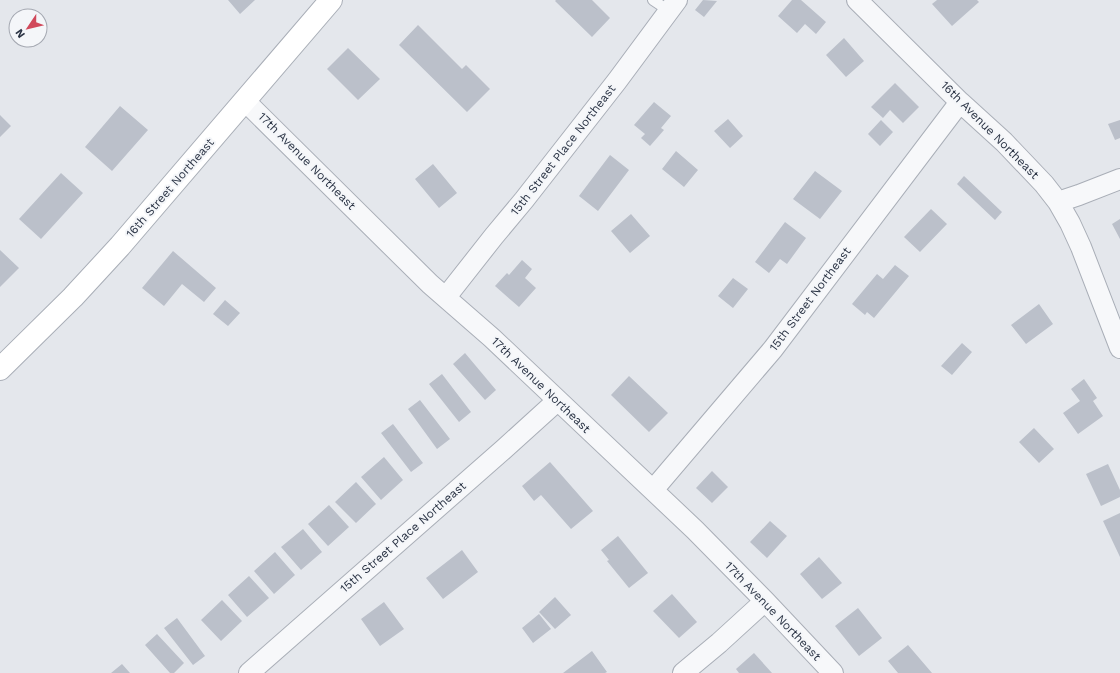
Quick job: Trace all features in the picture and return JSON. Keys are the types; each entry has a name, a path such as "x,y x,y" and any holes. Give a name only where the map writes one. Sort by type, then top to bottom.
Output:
{"main road":[{"name":"16th Street Northeast","path":"0,369 73,297 104,263 331,0"}],"street":[{"name":"16th Avenue Northeast","path":"857,0 960,102 1004,142 1044,184 1058,202 1081,247 1120,348"},
{"name":"15th Street Place Northeast","path":"446,297 612,87 666,4"},
{"name":"17th Avenue Northeast","path":"245,101 430,284 492,338 695,530 765,601 832,673"},
{"name":"15th Street Northeast","path":"652,490 665,477 773,349 960,102"},
{"path":"1058,202 1120,179"},
{"name":"15th Street Place Northeast","path":"249,673 557,401"},
{"path":"683,673 719,643 765,601"}],"building":[{"path":"228,0 255,0 240,14"},
{"path":"592,0 610,18 592,37 555,1"},
{"path":"703,0 717,1 704,17 695,10"},
{"path":"792,0 801,0 826,22 816,34 805,24 797,33 778,16"},
{"path":"937,0 977,0 979,2 952,26 932,4"},
{"path":"418,25 462,69 466,65 490,89 467,112 399,45"},
{"path":"844,38 864,61 846,77 826,55"},
{"path":"348,48 380,79 358,100 327,69"},
{"path":"895,83 919,107 903,123 890,110 883,118 871,107"},
{"path":"654,102 671,116 661,128 664,130 650,146 641,138 645,134 634,125"},
{"path":"120,106 148,130 112,171 85,147"},
{"path":"0,115 11,126 0,137"},
{"path":"728,119 743,136 730,148 714,131"},
{"path":"881,120 893,132 880,146 868,134"},
{"path":"1120,120 1120,138 1115,140 1108,124"},
{"path":"676,151 698,170 684,187 662,169"},
{"path":"610,155 629,170 598,211 579,196"},
{"path":"433,164 457,193 439,208 415,179"},
{"path":"815,171 842,191 820,219 793,199"},
{"path":"61,173 83,193 41,239 19,219"},
{"path":"964,176 1002,212 995,220 957,184"},
{"path":"931,209 947,224 920,252 904,237"},
{"path":"631,214 650,236 630,253 611,231"},
{"path":"1120,219 1120,239 1112,224"},
{"path":"785,222 806,238 787,264 780,259 769,273 755,262"},
{"path":"0,250 19,268 0,287"},
{"path":"173,251 216,288 204,302 182,284 164,306 142,288"},
{"path":"522,260 532,269 525,278 536,288 519,307 495,286 507,273 509,275"},
{"path":"895,265 909,276 874,318 867,312 865,315 852,304 877,274 883,279"},
{"path":"733,278 748,289 733,308 718,296"},
{"path":"225,300 240,313 228,326 213,314"},
{"path":"1039,304 1053,324 1026,344 1011,325"},
{"path":"962,343 972,352 952,375 941,366"},
{"path":"465,353 496,390 485,400 453,364"},
{"path":"442,374 471,412 459,422 429,384"},
{"path":"629,376 668,413 649,432 611,395"},
{"path":"1084,379 1097,398 1093,401 1103,416 1078,434 1063,413 1080,401 1071,389"},
{"path":"420,400 450,439 437,449 408,409"},
{"path":"393,424 423,463 411,472 381,433"},
{"path":"1034,428 1054,449 1039,463 1019,442"},
{"path":"384,457 403,480 381,500 361,477"},
{"path":"550,462 593,511 571,529 541,495 534,501 522,486"},
{"path":"1108,464 1120,490 1120,497 1101,506 1086,474"},
{"path":"712,471 728,487 712,503 696,488"},
{"path":"356,482 376,504 356,523 335,502"},
{"path":"329,505 349,527 328,546 308,524"},
{"path":"1120,513 1120,557 1103,521"},
{"path":"770,521 787,536 767,558 750,542"},
{"path":"303,529 322,552 301,570 281,547"},
{"path":"618,536 648,573 629,588 607,561 609,560 601,550"},
{"path":"462,550 478,572 443,599 426,578"},
{"path":"275,552 295,575 274,594 254,571"},
{"path":"819,557 842,583 822,599 800,574"},
{"path":"249,576 269,598 247,617 228,595"},
{"path":"672,594 697,622 679,638 653,611"},
{"path":"555,597 571,615 555,629 539,612"},
{"path":"222,600 242,621 221,641 201,620"},
{"path":"384,602 404,629 380,646 361,619"},
{"path":"858,608 882,638 859,656 835,626"},
{"path":"539,614 551,629 533,643 522,628"},
{"path":"177,618 205,656 193,665 164,628"},
{"path":"157,634 184,663 174,673 170,673 145,645"},
{"path":"908,645 932,673 898,673 888,661"},
{"path":"592,651 607,672 563,673"},
{"path":"754,653 772,673 739,673 736,669"},
{"path":"122,664 130,673 111,673"}]}
